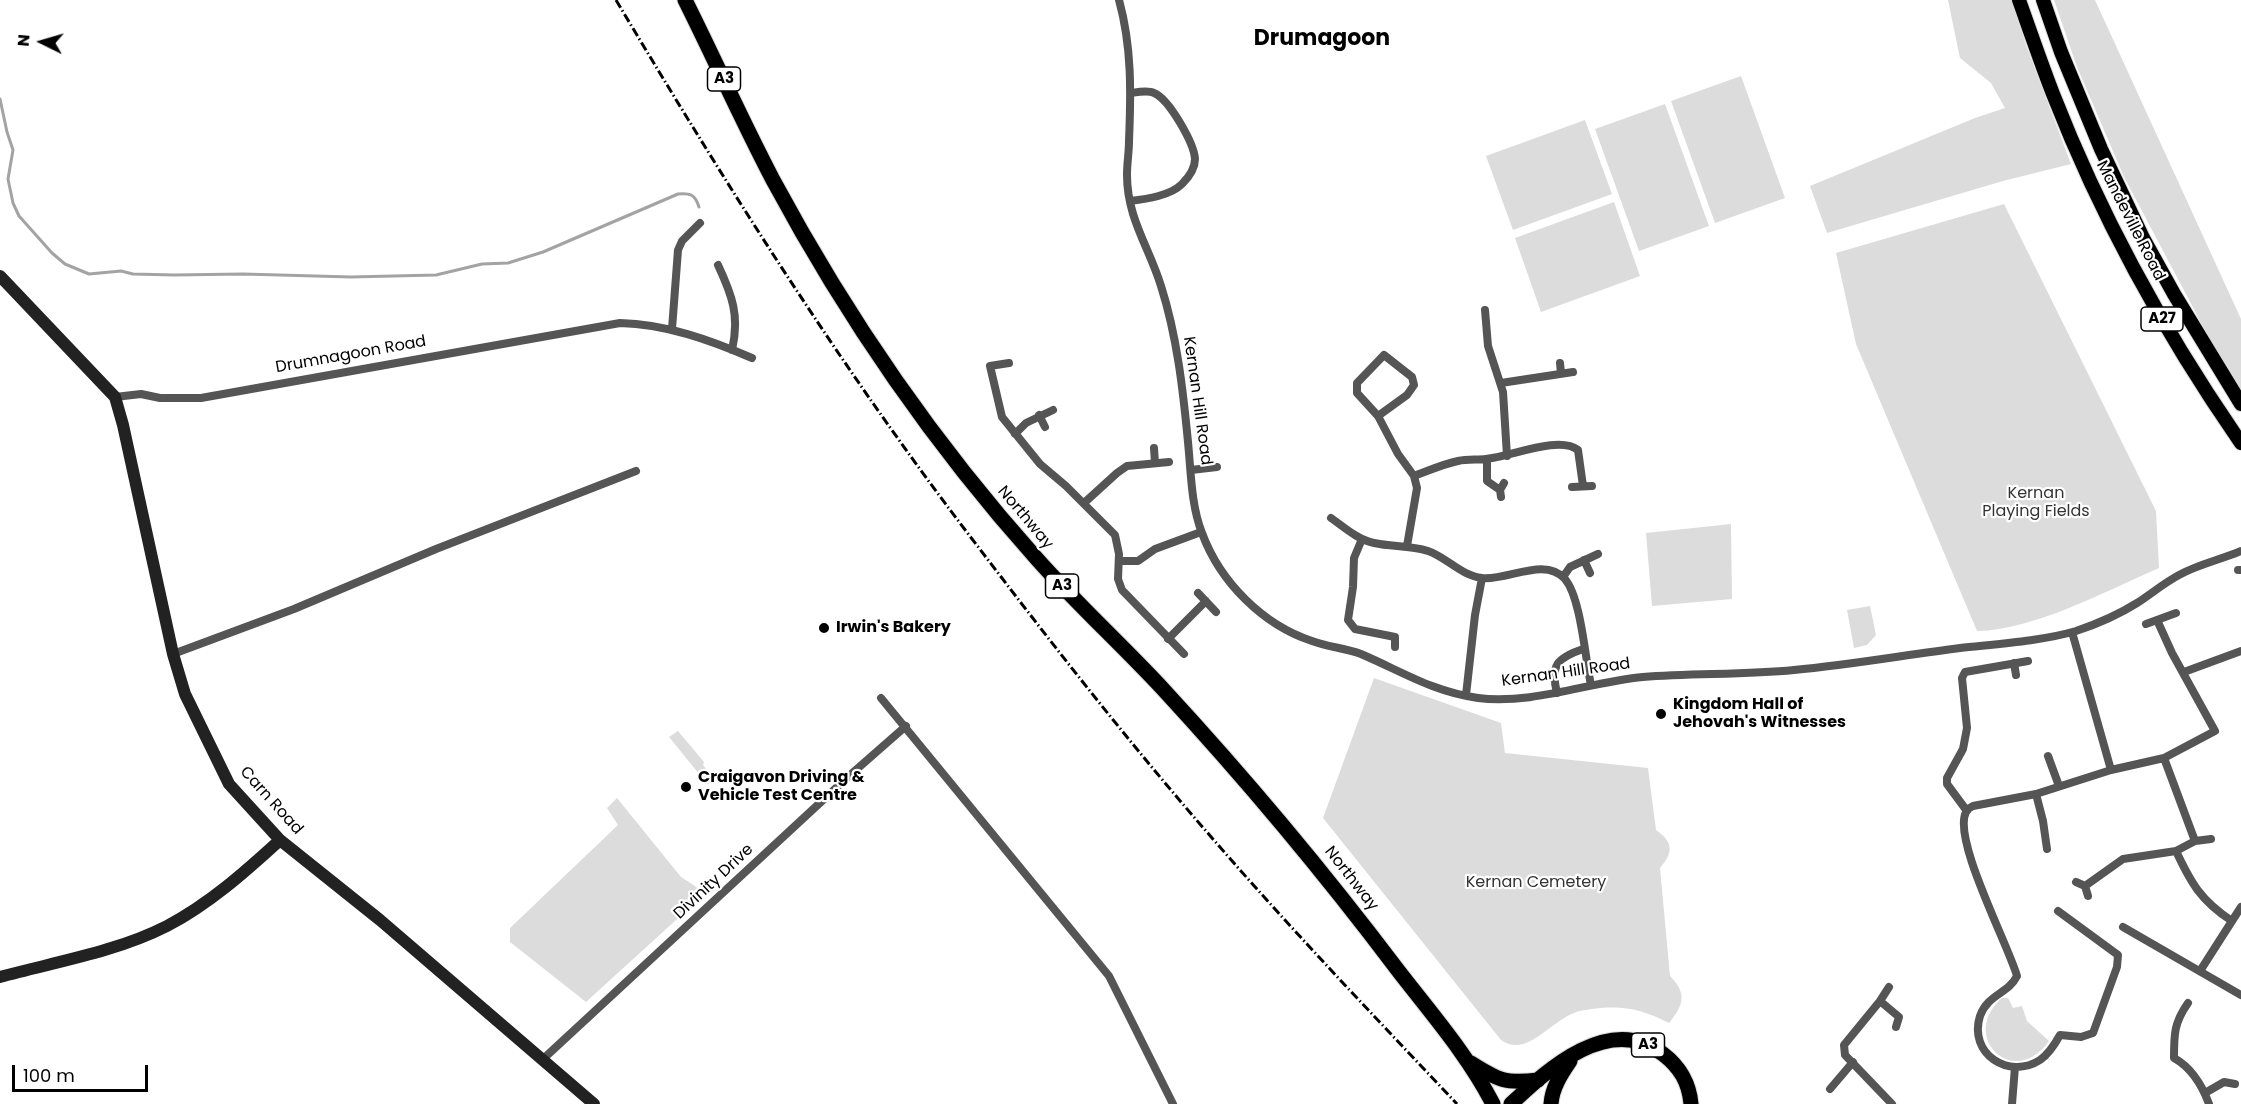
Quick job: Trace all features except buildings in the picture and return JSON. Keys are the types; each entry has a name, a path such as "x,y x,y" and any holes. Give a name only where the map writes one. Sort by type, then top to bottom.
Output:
{"highway":[{"name":"Northway","path":"685,0 762,158 817,257 859,326 929,427 1037,560 1160,686 1277,816 1466,1059 1493,1104"},
{"name":"A3","path":"1511,1104 1538,1080 1575,1053 1589,1045 1622,1039 1641,1041 1657,1049 1672,1061 1683,1075 1690,1092 1691,1104"},
{"path":"1551,1104 1551,1096 1558,1080 1575,1053"},
{"path":"1466,1059 1503,1081 1538,1080"},
{"name":"Northway","path":"1484,1088 1501,1098 1505,1104"}],"main road":[{"name":"Mandeville Road","path":"2019,0 2054,96 2095,190 2162,319 2241,443"},
{"name":"Mandeville Road","path":"2043,0 2115,180 2174,294 2241,405"},
{"path":"0,276 115,397"},
{"name":"Carn Road","path":"115,397 173,654 185,694 229,783 280,840 380,920 594,1104"},
{"path":"0,976 120,945 167,926 246,872 280,840"}],"street":[{"path":"1119,0 1131,62 1131,93 1153,92 1162,98 1191,143 1195,159 1192,172 1181,186 1163,194 1130,201"},
{"name":"Kernan Hill Road","path":"1131,93 1126,176 1133,217 1161,283 1170,324 1186,417 1195,505 1201,532 1214,559 1230,583 1252,606 1288,631 1312,641 1359,654 1443,691 1499,699 1557,693 1644,677 1806,669 2072,632 2112,617 2196,567 2241,551"},
{"path":"672,330 678,250 682,241 700,223"},
{"path":"718,265 732,295 736,320 732,350"},
{"path":"1485,310 1488,346 1501,383 1507,456"},
{"name":"Drumnagoon Road","path":"115,397 141,394 160,398 201,398 488,348 600,325 635,323 672,330 752,358"},
{"path":"1377,416 1407,395 1414,385 1412,377 1384,355 1357,383 1357,393 1377,416 1398,454 1414,476 1417,488 1407,546"},
{"path":"1009,363 990,366 1002,417 1040,464 1115,535 1119,561 1118,579 1122,590 1184,654"},
{"path":"1560,363 1562,373"},
{"path":"1501,383 1573,372"},
{"path":"1015,434 1039,415 1053,410"},
{"path":"1039,415 1045,427"},
{"path":"1414,476 1460,460 1487,459 1545,446 1564,445 1576,447 1578,450 1587,486 1572,487"},
{"path":"1154,448 1155,463"},
{"path":"1487,459 1487,481 1501,490"},
{"path":"1084,504 1127,466 1169,462"},
{"path":"1191,470 1217,467"},
{"path":"173,654 294,609 436,549 636,471"},
{"path":"1331,518 1362,539 1373,543 1430,551 1470,574 1482,578 1546,568 1563,577 1573,590 1591,685"},
{"path":"1119,561 1138,561 1155,549 1201,532"},
{"path":"1362,539 1354,558 1348,620 1355,629 1395,637 1395,647"},
{"path":"1563,577 1570,567 1598,554"},
{"path":"1584,560 1590,573"},
{"path":"1466,695 1475,615 1482,578"},
{"path":"1198,593 1216,612"},
{"path":"1168,639 1206,601"},
{"path":"2146,624 2176,613"},
{"path":"1966,811 1973,806 2036,794 2110,770 2164,758 2215,730 2157,620"},
{"path":"2072,632 2110,770"},
{"path":"1557,693 1553,675 1555,668 1569,654 1583,649"},
{"path":"2184,672 2241,651"},
{"path":"2028,661 1965,672 1962,678 1967,728 1963,749 1947,778 1947,784 1966,811 1964,823 1976,875 2017,976 2013,985 1993,996 1986,1005 1980,1018 1978,1031 1985,1053 1994,1062 2004,1066 2027,1067 2041,1060 2053,1048 2060,1035 2081,1037 2093,1033 2117,967 2118,955 2058,911"},
{"path":"2014,663 2016,675"},
{"path":"881,698 1109,976 1173,1104"},
{"name":"Divinity Drive","path":"542,1060 906,726"},
{"path":"2048,756 2059,786"},
{"path":"2164,758 2195,841"},
{"path":"2036,794 2048,849"},
{"path":"2088,896 2080,884 2123,859 2176,851 2195,841 2211,839"},
{"path":"2176,851 2191,882 2201,896 2215,910 2232,921"},
{"path":"2200,971 2241,907"},
{"path":"2123,927 2146,943 2241,995"},
{"path":"1888,987 1880,1001 1844,1045 1845,1054 1892,1104"},
{"path":"1880,1001 1899,1017 1896,1027"},
{"path":"2188,1003 2178,1018 2174,1033 2174,1058 2186,1065 2205,1093 2209,1104"},
{"path":"1830,1089 1852,1062"},
{"path":"2012,1104 2015,1067"},
{"path":"2205,1093 2224,1082 2235,1084"}],"green space":[{"path":"1948,0 2012,0 2026,45 2071,164 2003,181 1827,233 1810,186 1975,118 2005,108 1991,83 1960,58"},
{"path":"2054,0 2095,0 2241,319 2241,390 2226,370 2124,177 2077,67"},
{"path":"1741,76 1785,198 1715,223 1671,101"},
{"path":"1665,104 1709,226 1639,251 1595,129"},
{"path":"1585,120 1612,194 1513,230 1486,156"},
{"path":"1614,202 1640,276 1541,312 1515,238"},
{"name":"Kernan Playing Fields","path":"2004,204 2156,511 2159,568 2046,617 1999,629 1977,631 1856,344 1836,253"},
{"path":"1731,524 1732,599 1652,606 1646,533"},
{"path":"1870,606 1876,635 1867,645 1854,648 1847,610"},
{"name":"Kernan Cemetery","path":"1374,678 1501,723 1505,753 1648,768 1656,830 1666,839 1670,848 1668,857 1660,868 1670,976 1679,988 1682,999 1669,1023 1632,1009 1583,1010 1567,1016 1529,1042 1514,1045 1501,1040 1323,818"},
{"path":"678,731 704,762 703,765 710,774 708,785 669,737"},
{"path":"617,798 681,877 700,892 697,896 698,900 586,1002 510,942 510,928 618,825 607,808"},
{"path":"2002,998 2008,998 2013,1008 2022,1006 2027,1021 2049,1041 2035,1055 2021,1061 2007,1059 1996,1052 1988,1041 1986,1028 1990,1013"}],"waterway":[{"path":"0,99 13,150 8,179 13,203 19,216 65,264 89,274 121,271 133,274 174,275 351,277 436,275 482,264 508,263 543,252 678,194 692,195 699,207"}],"railway":[{"path":"616,0 789,279 882,415 979,548 1090,691 1206,831 1299,935 1457,1104"}],"place":[{"name":"Irwin's Bakery","path":"824,628"},
{"name":"Kingdom Hall of Jehovah's Witnesses","path":"1661,714"},
{"name":"Craigavon Driving & Vehicle Test Centre","path":"686,787"}],"district":[{"name":"Drumagoon","path":"1322,39"}]}
